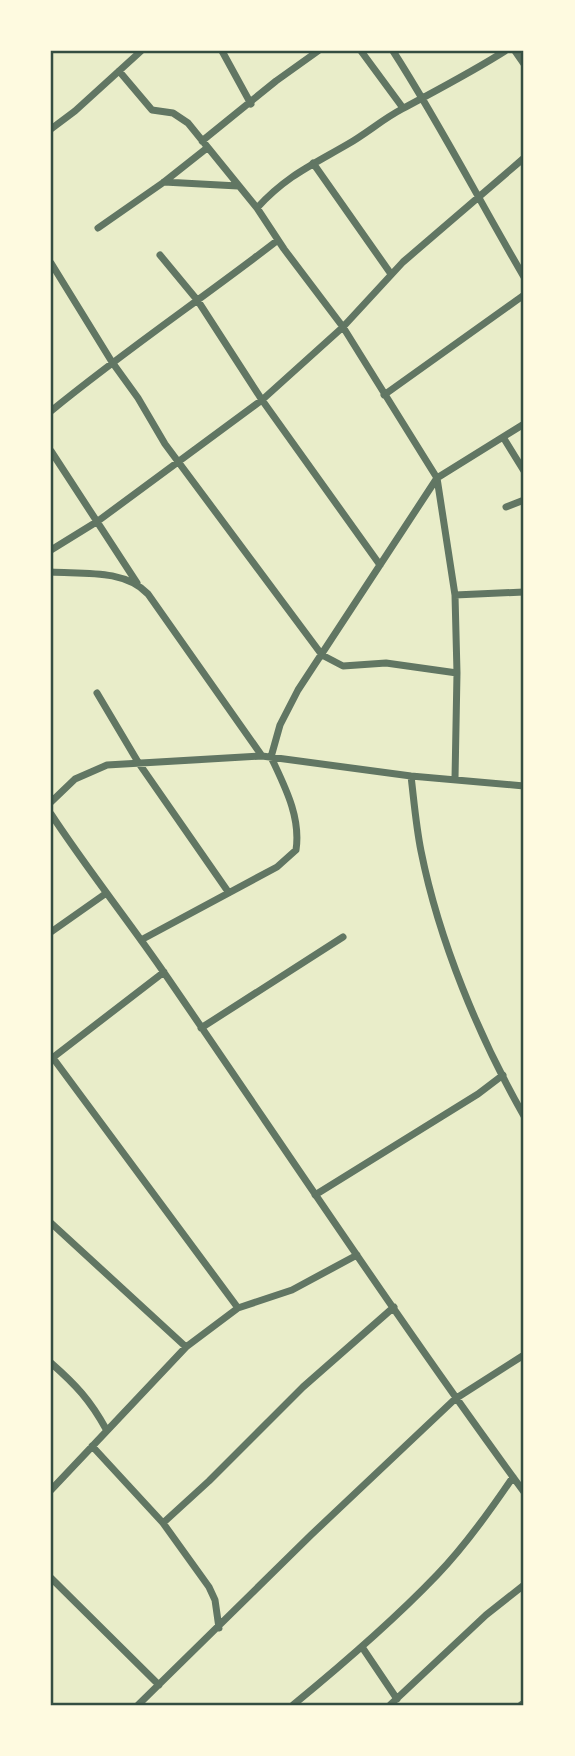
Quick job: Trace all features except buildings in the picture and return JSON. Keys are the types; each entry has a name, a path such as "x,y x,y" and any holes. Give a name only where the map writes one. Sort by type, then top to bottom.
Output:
{"street":[{"path":"51,129 75,111 141,51"},
{"path":"222,51 251,104"},
{"path":"98,228 164,182 276,81 318,51"},
{"path":"361,51 403,108"},
{"path":"393,51 424,99 524,276"},
{"path":"257,208 302,169 403,108 468,75 505,51"},
{"path":"515,51 524,64"},
{"path":"119,71 152,110 177,114 188,123 257,208 343,327 437,478 455,595 455,779"},
{"path":"51,550 98,521 262,400 343,327 391,274 524,158"},
{"path":"313,163 391,274"},
{"path":"164,182 238,186"},
{"path":"51,411 112,362 278,240"},
{"path":"160,255 198,301 262,400 380,565"},
{"path":"51,263 177,461 322,655 343,666 386,663 457,673"},
{"path":"384,395 524,295"},
{"path":"141,940 277,867 296,850 299,831 285,786 271,757 285,714 437,478 524,424"},
{"path":"503,437 524,471"},
{"path":"51,451 138,583 262,756"},
{"path":"506,508 524,500"},
{"path":"51,572 118,577 138,583"},
{"path":"455,595 524,592"},
{"path":"97,693 138,762 229,893"},
{"path":"51,802 75,779 107,765 262,756 411,776 524,786"},
{"path":"411,776 421,850 447,946 484,1037 524,1116"},
{"path":"51,814 105,894 141,940 455,1399 524,1492"},
{"path":"51,932 105,894"},
{"path":"201,1028 343,937"},
{"path":"163,972 52,1059 238,1308"},
{"path":"316,1195 478,1094 503,1075"},
{"path":"51,1223 186,1347"},
{"path":"51,1490 186,1347 238,1308 292,1290 358,1255"},
{"path":"163,1523 303,1387 394,1307"},
{"path":"138,1705 311,1535 455,1399 524,1355"},
{"path":"51,1363 93,1404 106,1430"},
{"path":"92,1446 163,1523 209,1587 215,1600 219,1628"},
{"path":"293,1705 362,1647 438,1574 482,1522 513,1477"},
{"path":"51,1578 159,1685"},
{"path":"362,1647 393,1702 486,1615 524,1585"}]}
